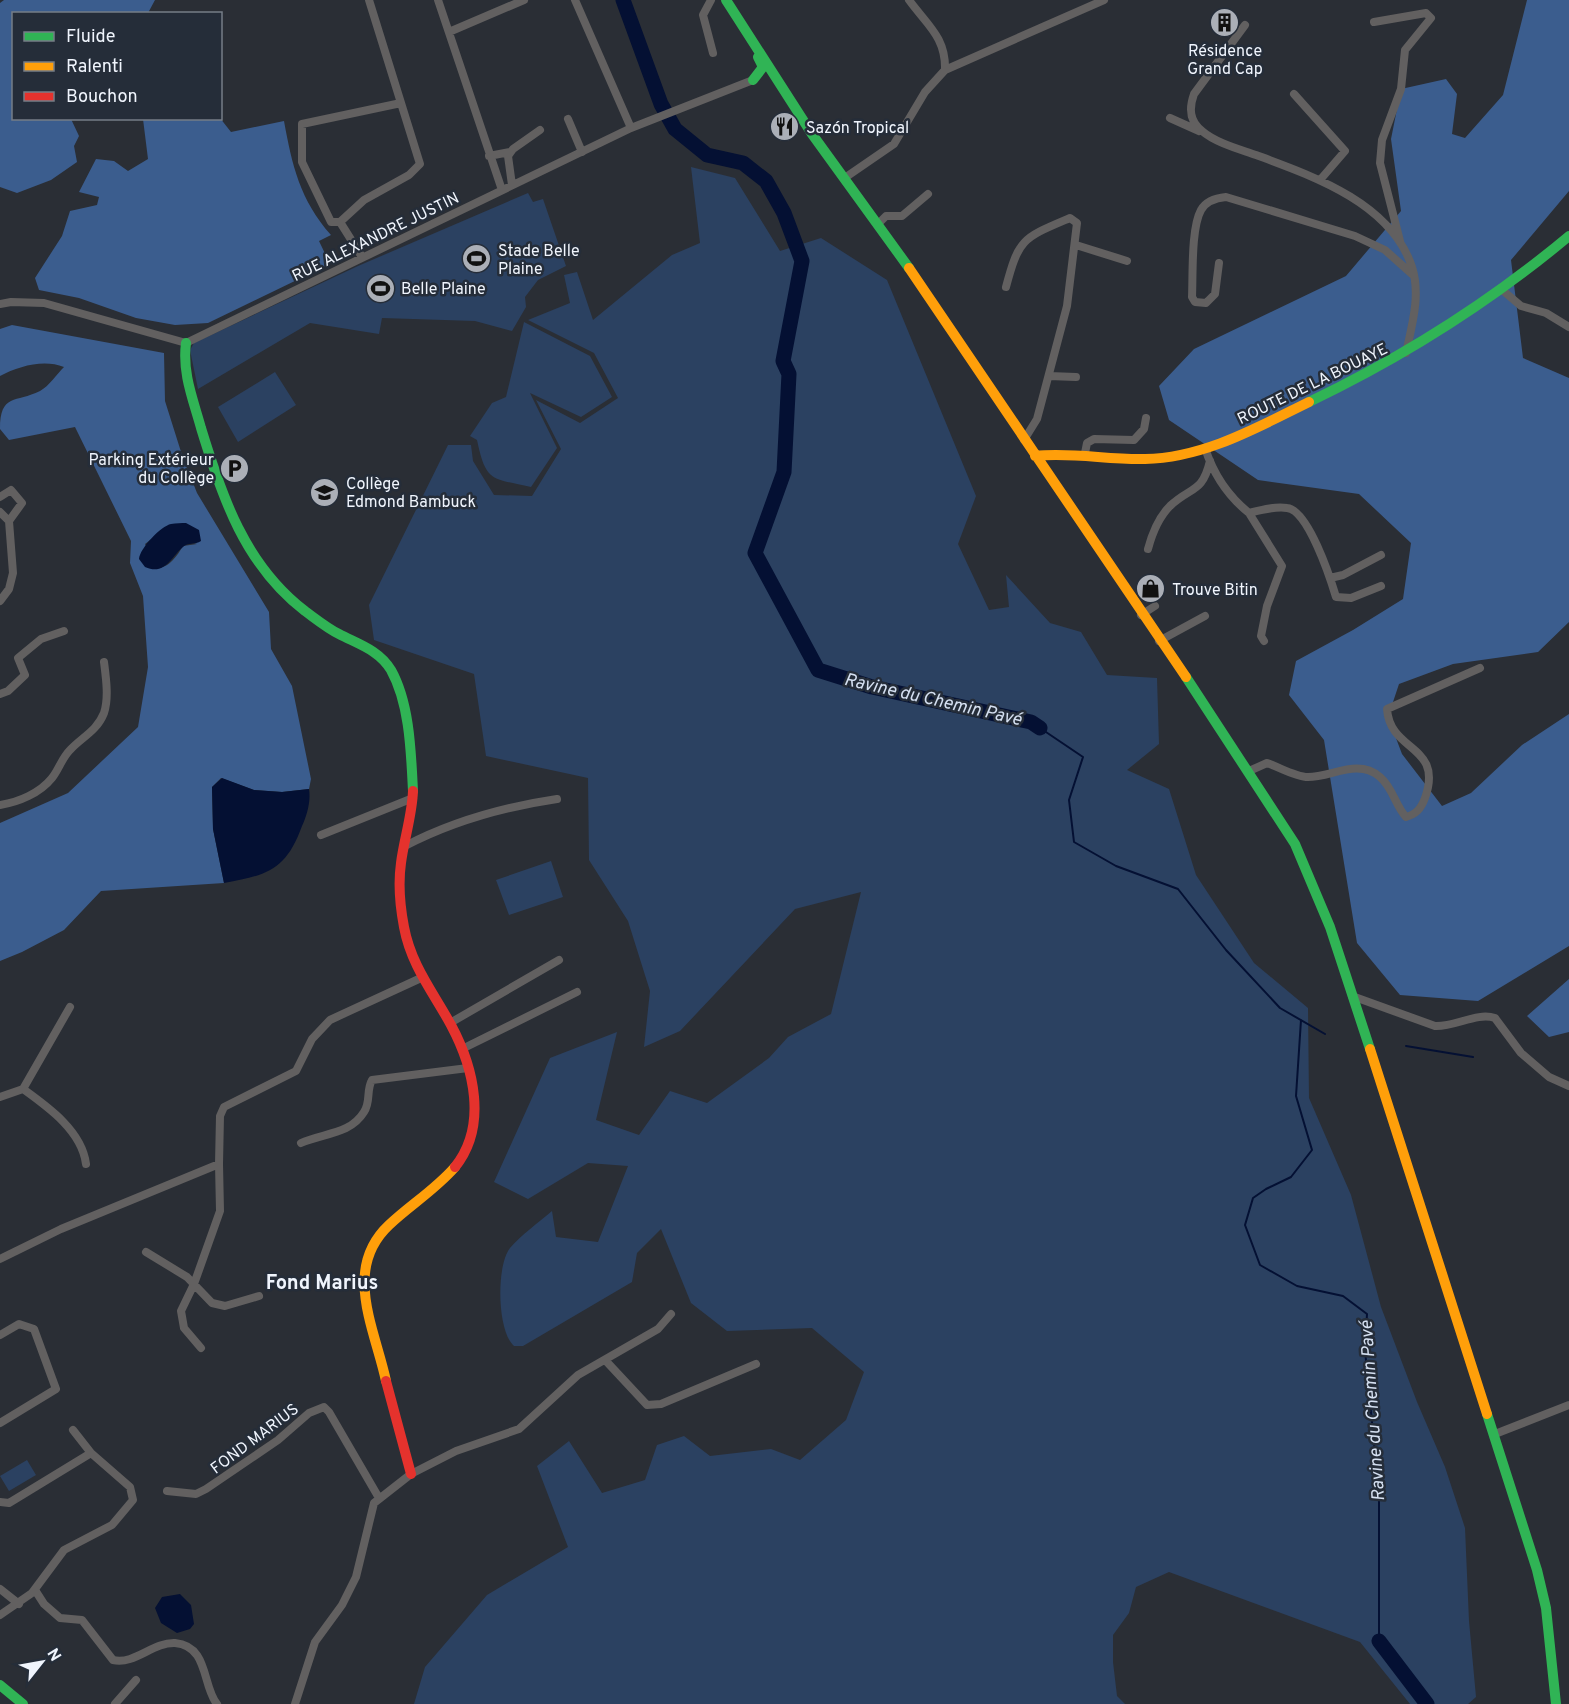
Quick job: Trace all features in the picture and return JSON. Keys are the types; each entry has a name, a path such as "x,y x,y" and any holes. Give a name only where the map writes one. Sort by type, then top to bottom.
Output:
{"main road":[{"path":"728,0 763,68 753,80"},
{"path":"728,0 831,160"},
{"path":"748,37 831,160 846,177 1249,771 1295,844 1330,927 1537,1570 1546,1608 1556,1704"},
{"path":"753,80 768,78 785,94"},
{"name":"ROUTE DE LA BOUAYE","path":"1035,456 1085,453 1122,460 1162,458 1205,448 1234,438 1406,353 1501,289 1569,236"},
{"path":"186,343 182,361 226,508 246,547 265,575 304,610 340,635 377,651 391,669 403,706 413,798 399,886 402,915 410,954 421,978 450,1023 462,1049 468,1068 474,1114 471,1141 464,1155 446,1178 380,1232 370,1249 363,1273 364,1301 368,1318 382,1364 394,1424 411,1474"},
{"path":"0,1685 23,1704"}],"street":[{"path":"369,0 420,164 409,175 364,200 340,222 331,222 302,162 302,124 401,103"},
{"path":"438,0 502,190"},
{"path":"449,32 524,0"},
{"path":"575,0 631,129"},
{"path":"711,0 703,15 713,54"},
{"path":"909,0 929,23 945,52 945,70"},
{"path":"846,177 894,144 925,92 945,70 1104,0"},
{"path":"1374,22 1426,13 1431,18 1405,50 1401,89 1382,140 1380,163 1401,243 1413,275 1416,293 1406,353"},
{"path":"1204,133 1191,116 1190,104 1203,82 1245,25"},
{"name":"RUE ALEXANDRE JUSTIN","path":"186,343 631,129 753,80"},
{"path":"1294,94 1345,151 1320,180"},
{"path":"1170,118 1320,180 1361,205 1388,227 1401,243"},
{"path":"568,119 582,152"},
{"path":"489,156 510,152 540,130"},
{"path":"510,152 508,173 512,185"},
{"path":"878,224 886,216 902,216 928,194"},
{"path":"1219,263 1215,294 1206,303 1195,302 1192,297 1197,224 1201,211 1217,198 1226,197 1355,236 1385,250 1413,275"},
{"path":"1006,287 1016,252 1023,242 1070,218 1077,223 1067,306 1033,428 1024,440"},
{"path":"340,222 362,257"},
{"path":"1076,245 1127,261"},
{"path":"1501,289 1521,306 1546,313 1569,327"},
{"path":"0,304 44,303 186,343"},
{"path":"1049,376 1076,377"},
{"path":"1085,453 1087,443 1094,439 1134,440 1144,429 1146,418"},
{"path":"1205,448 1228,492 1249,513 1282,566 1267,606 1261,636 1264,641"},
{"path":"1148,549 1152,534 1170,507 1203,483 1210,461"},
{"path":"0,497 11,490 22,503 9,521 13,573 9,589 0,601"},
{"path":"1249,513 1289,507 1302,516 1330,578 1336,597 1343,599 1381,586"},
{"path":"0,512 9,521"},
{"path":"1330,578 1343,576 1381,555"},
{"path":"1141,615 1155,606"},
{"path":"1159,641 1205,616"},
{"path":"0,694 8,691 25,675 18,658 41,639 64,631"},
{"path":"0,805 17,801 42,788 52,779 72,748 88,737 98,724 104,712 104,662"},
{"path":"1249,771 1268,763 1306,777 1337,770 1363,769 1380,777 1391,790 1406,817 1414,815 1420,808 1431,778 1428,762 1398,735 1388,717 1387,709 1480,668"},
{"path":"321,834 413,798"},
{"path":"405,846 437,829 506,807 557,799"},
{"path":"450,1023 559,960"},
{"path":"201,1348 184,1329 181,1317 186,1298 194,1284 220,1211 220,1116 224,1107 296,1071 312,1039 330,1020 421,978"},
{"path":"462,1049 577,992"},
{"path":"1353,996 1435,1026 1448,1027 1484,1016 1496,1018 1521,1053 1549,1077 1569,1086"},
{"path":"0,1097 23,1089 70,1007"},
{"path":"301,1143 331,1135 357,1120 367,1106 372,1080 468,1068"},
{"path":"23,1089 69,1127 86,1164"},
{"path":"0,1259 61,1229 219,1164"},
{"path":"146,1252 176,1269 212,1302 225,1306 259,1296"},
{"path":"296,1704 315,1642 342,1605 356,1577 370,1511 379,1498 411,1474 456,1451 519,1429 578,1375 606,1361 658,1329 671,1314"},
{"path":"0,1335 20,1324 34,1329 56,1389 0,1423"},
{"path":"606,1361 647,1405 661,1404 756,1364"},
{"path":"1495,1434 1569,1406"},
{"name":"FOND MARIUS","path":"167,1491 196,1494 206,1489 278,1440 309,1413 324,1407 379,1498"},
{"path":"0,1616 35,1590 64,1550 112,1525 131,1504 133,1496 130,1487 91,1453 73,1430"},
{"path":"0,1502 9,1503 91,1453"},
{"path":"0,1589 19,1604"},
{"path":"35,1590 44,1604 60,1618 82,1620 114,1660 128,1660 167,1644 187,1647 204,1665 210,1694 217,1704"},
{"path":"115,1704 136,1680"}],"shaded area":[{"path":"4,0 155,0 149,12 12,12 12,120 71,120 79,136 74,146 77,162 51,180 17,193 0,187 0,3"},
{"path":"1527,0 1569,0 1569,191 1511,260 1523,358 1569,378 1569,622 1538,652 1453,664 1399,684 1388,717 1402,754 1442,806 1471,793 1522,745 1569,714 1569,946 1478,1001 1400,995 1357,943 1324,740 1289,695 1296,661 1403,599 1411,543 1359,494 1258,480 1169,420 1159,386 1194,349 1346,276 1401,211 1391,139 1401,89 1446,79 1457,94 1452,134 1465,138 1503,95"},
{"path":"143,120 222,120 231,132 284,121 299,181 312,209 331,235 319,241 330,264 208,323 175,325 136,318 79,298 39,290 35,278 62,236 70,211 97,205 99,197 79,192 96,159 114,161 128,171 148,159"},
{"path":"691,167 735,178 780,251 821,238 887,280 976,496 958,544 989,610 1009,607 1006,575 1050,623 1081,632 1107,675 1157,678 1159,744 1127,770 1169,789 1196,875 1254,963 1308,1008 1309,1098 1351,1195 1381,1307 1417,1402 1445,1467 1465,1528 1469,1621 1476,1697 1468,1704 1410,1704 1360,1642 1169,1572 1136,1587 1129,1613 1113,1635 1117,1696 1125,1704 414,1704 425,1667 487,1595 568,1547 537,1466 569,1441 602,1493 645,1480 657,1445 684,1436 710,1456 771,1449 800,1460 846,1420 864,1372 812,1328 727,1331 691,1303 661,1229 637,1253 632,1282 523,1346 514,1346 508,1338 500,1298 502,1269 510,1248 552,1211 556,1237 598,1242 628,1166 588,1163 528,1199 494,1182 550,1058 617,1032 596,1120 639,1135 670,1091 707,1103 769,1058 788,1037 831,1014 861,892 795,909 680,1031 644,1047 650,991 628,921 589,860 588,778 486,756 474,674 374,640 369,605 448,445 471,445 473,461 494,495 532,496 561,449 536,400 580,423 618,398 594,353 528,320 570,303 564,275 577,272 593,320 672,255 700,243"},
{"path":"528,193 533,202 543,199 566,266 538,280 525,297 526,307 512,331 475,321 382,318 379,334 310,323 198,389 190,350 194,343 358,266"},
{"path":"524,322 590,356 612,397 581,417 530,393 557,448 531,487 499,480 493,476 484,464 477,440 470,436 492,403 506,397"},
{"path":"12,325 164,353 165,401 182,455 197,493 269,612 271,649 292,686 311,779 309,789 282,792 254,790 221,778 212,787 213,829 224,883 101,891 64,930 0,961 0,823 68,793 138,727 148,667 143,596 130,563 131,541 75,427 9,440 0,429 6,404 40,391 64,367 48,364 32,365 0,376 0,329","holes":["161,532 197,544 183,546 169,564 157,568 145,544"]},
{"path":"275,372 296,405 238,442 218,407"},
{"path":"186,523 199,530 201,541 185,545 163,567 152,569 145,567 139,559 140,554 152,538 167,526"},
{"path":"222,778 254,790 282,792 309,789 308,808 304,822 296,841 282,861 264,873 224,883 213,829 212,787"},
{"path":"551,861 563,897 509,915 496,880"},
{"path":"1569,979 1569,1032 1549,1037 1527,1016"},
{"path":"27,1460 36,1475 9,1491 0,1476"},
{"path":"180,1594 191,1605 194,1624 190,1629 177,1633 161,1623 155,1608 162,1597"}],"waterway":[{"name":"Ravine du Chemin Pavé","path":"623,0 661,104 675,129 707,155 743,163 766,181 784,213 802,261 783,361 789,374 784,472 755,553 818,670 872,687 1031,722 1040,728"},
{"name":"Ravine du Chemin Pavé","path":"1040,728 1083,757 1069,800 1074,842 1116,866 1178,889 1226,950 1280,1008 1325,1034"},
{"name":"Ravine du Chemin Pavé","path":"1301,1020 1296,1096 1312,1150 1291,1177 1253,1198 1245,1225 1260,1265 1297,1286 1343,1296 1367,1314 1365,1350 1379,1495 1379,1641"},
{"path":"1406,1046 1473,1057"},
{"name":"Ravine du Chemin Pavé","path":"1379,1641 1427,1704"}],"traffic: fast":[{"path":"726,0 812,134 909,268"},
{"path":"753,80 763,67 758,57"},
{"path":"1309,402 1344,385 1444,327 1508,284 1569,236"},
{"path":"186,343 187,375 192,396 209,454 238,528 266,573 284,593 335,632 374,652 391,670 406,713 413,791"},
{"path":"1186,677 1295,844 1330,927 1370,1049"},
{"path":"1487,1414 1537,1570 1546,1608 1556,1704"},
{"path":"0,1685 23,1704"}],"traffic: slow":[{"path":"909,268 1186,677"},
{"path":"1035,456 1145,459 1188,453 1230,440 1309,402"},
{"path":"1370,1049 1487,1414"},
{"path":"386,1381 366,1300 364,1280 367,1261 375,1242 389,1225 455,1167"}],"traffic: jam":[{"path":"413,791 400,871 401,911 404,927 417,966 459,1042 471,1078 474,1097 472,1134 455,1167"},
{"path":"386,1381 411,1474"}],"place":[{"name":"Résidence Grand Cap","path":"1225,22"},
{"name":"Sazón Tropical","path":"785,127"},
{"name":"Stade Belle Plaine","path":"477,259"},
{"name":"Belle Plaine","path":"380,288"},
{"name":"Parking Extérieur du Collège","path":"235,468"},
{"name":"Collège Edmond Bambuck","path":"325,492"},
{"name":"Trouve Bitin","path":"1151,589"}],"district":[{"name":"Fond Marius","path":"322,1282"}]}
